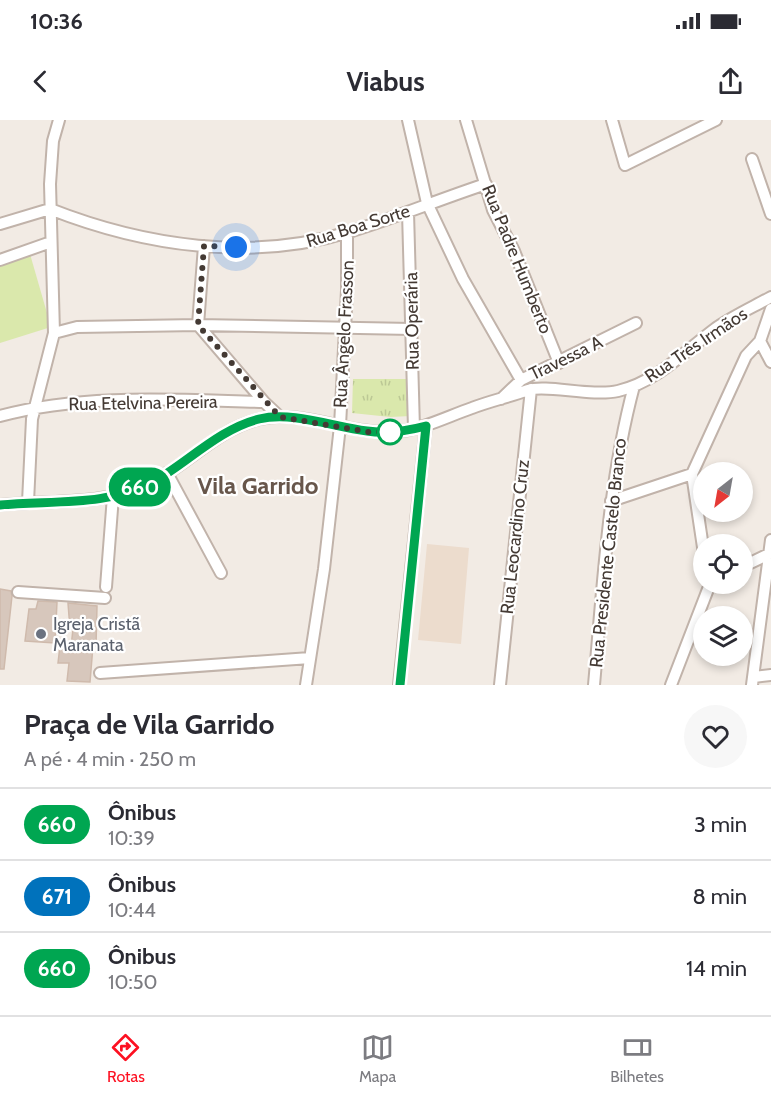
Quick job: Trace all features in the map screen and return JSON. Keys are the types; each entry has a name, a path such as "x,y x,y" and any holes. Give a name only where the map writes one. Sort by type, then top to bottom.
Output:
{"street":[{"path":"28,502 30,442 35,406 54,333 50,209 52,158 59,120"},
{"path":"408,120 427,203 463,279 521,380"},
{"name":"Rua Padre Humberto","path":"466,120 493,210 514,252 559,363"},
{"path":"612,120 625,165 716,120"},
{"path":"752,159 771,214"},
{"name":"Rua Boa Sorte","path":"50,209 131,234 177,244 263,248 347,233 486,184"},
{"path":"0,224 50,209"},
{"name":"Rua Operária","path":"408,212 414,429"},
{"name":"Rua Ângelo Frasson","path":"306,685 324,569 340,426 343,328 347,290 347,233"},
{"path":"0,260 51,242"},
{"path":"204,246 198,325 264,402 280,417"},
{"name":"Rua Três Irmãos","path":"0,505 113,496 152,482 248,423 280,417 369,432 414,429 531,389 595,394 634,386 670,365 717,328 771,297"},
{"path":"701,534 692,474 746,356 760,341 771,309"},
{"name":"Travessa A","path":"501,400 521,380 636,323"},
{"path":"54,333 77,327 198,325 412,329"},
{"path":"760,341 771,362"},
{"name":"Rua Presidente Castelo Branco","path":"594,685 611,501 622,432 634,386"},
{"name":"Rua Leocardino Cruz","path":"500,685 531,389"},
{"name":"Rua Etelvina Pereira","path":"0,416 35,406 131,401 264,402"},
{"path":"399,685 426,426"},
{"path":"167,473 221,573"},
{"path":"611,501 692,474"},
{"path":"18,592 106,593 113,496"},
{"path":"771,540 753,681 771,675"},
{"path":"753,562 770,554"},
{"path":"671,685 708,594"},
{"path":"100,673 310,658"}],"shaded area":[{"path":"427,544 469,548 461,644 418,640"}],"green space":[{"path":"30,254 51,327 0,343 0,265"},
{"path":"353,379 411,379 411,416 390,417 352,413"}],"building":[{"path":"0,589 11,591 12,596 4,669 0,669"},
{"path":"38,601 57,602 55,643 25,641 29,609 36,609"},
{"path":"68,603 97,606 96,646 93,646 90,682 67,681 69,663 58,663 60,646 71,647 73,629 70,629"}],"bus line":[{"name":"660","path":"0,505 93,499 134,490 152,482 227,433 258,419 280,417 369,432 394,432 426,426 400,685"}],"place":[{"name":"Igreja Cristã Maranata","path":"41,634"}],"district":[{"name":"Vila Garrido","path":"258,485"}],"route":[{"path":"236,247 204,246 198,325 264,402 276,410 280,417 369,432 394,432 390,432"}]}
